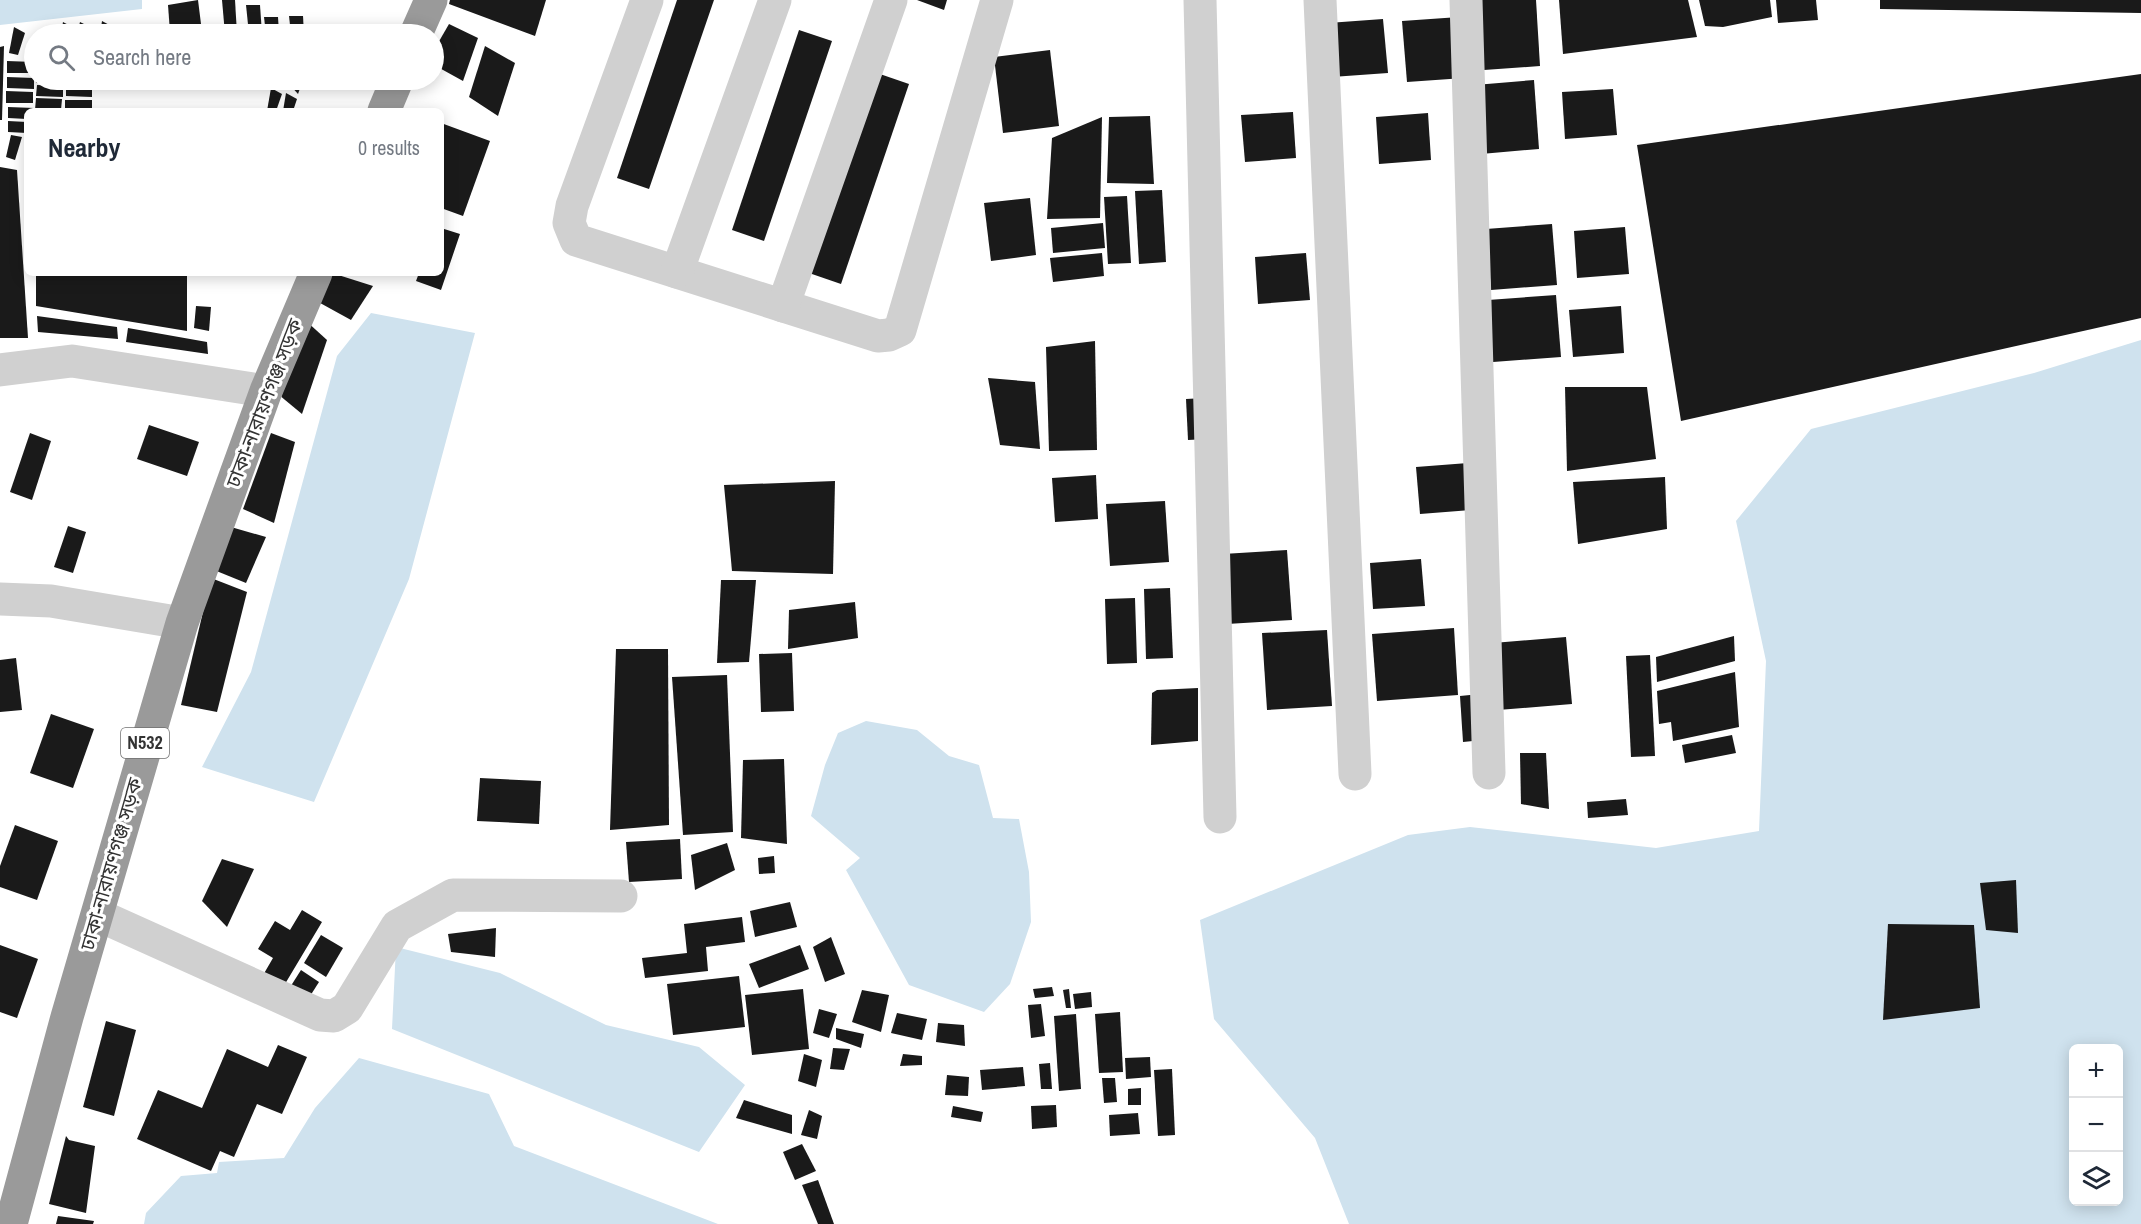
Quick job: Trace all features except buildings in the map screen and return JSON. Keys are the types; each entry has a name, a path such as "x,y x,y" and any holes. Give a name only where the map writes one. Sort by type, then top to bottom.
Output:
{"highway":[{"path":"420,24 431,0"},
{"path":"385,108 393,90"},
{"name":"ঢাকা-নারায়ণগঞ্জ সড়ক","path":"11,1224 67,1017 182,623 266,391 315,276"}],"street":[{"path":"647,0 572,206 569,223 576,240 878,336 889,335 900,330 996,0"},
{"path":"677,272 775,0"},
{"path":"783,306 891,0"},
{"path":"1200,0 1220,817"},
{"path":"1320,0 1355,774"},
{"path":"1466,0 1489,773"},
{"path":"0,370 72,362 266,391"},
{"path":"0,599 51,601 182,623"},
{"path":"98,915 320,1015 334,1016 348,1008 397,926 453,895 523,893 621,896"}],"water":[{"path":"0,0 142,0 142,9 0,25"},
{"path":"371,313 475,333 409,579 314,802 202,767 251,672 337,356"},
{"path":"2141,340 2141,1224 1349,1224 1315,1138 1214,1019 1200,920 1408,835 1470,827 1656,848 1759,831 1766,661 1736,521 1811,429 2034,373"},
{"path":"866,721 917,730 949,756 979,765 993,818 1019,819 1029,872 1031,922 1010,984 984,1012 909,985 846,870 860,858 811,816 825,765 838,733"},
{"path":"396,947 500,973 606,1025 699,1047 745,1085 699,1152 392,1029"},
{"path":"359,1058 489,1094 514,1146 718,1224 144,1224 146,1213 181,1176 217,1173 219,1162 284,1158 315,1108"}]}
